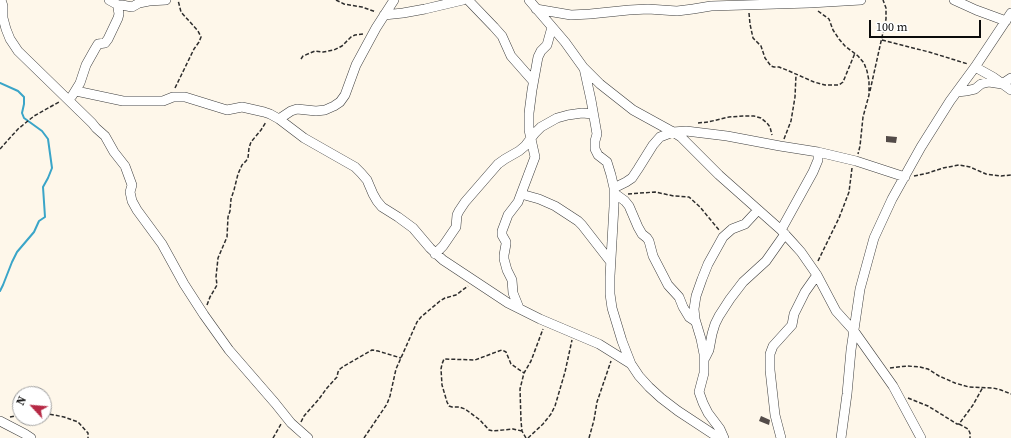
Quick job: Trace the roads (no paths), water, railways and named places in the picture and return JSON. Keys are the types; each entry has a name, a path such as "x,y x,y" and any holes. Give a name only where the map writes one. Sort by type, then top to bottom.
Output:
{"street":[{"path":"1,0 3,6 3,29 18,51 105,136 114,152 125,166 132,185 130,192 132,201 162,244 184,284 204,315 229,350 296,428 308,438"},
{"path":"109,0 118,5 132,7 149,1 166,0"},
{"path":"279,118 297,109 316,111 325,110 340,102 345,95 356,65 376,28 394,0"},
{"path":"384,15 425,10 464,0"},
{"path":"468,0 502,36 511,56 533,80"},
{"path":"529,0 565,42 583,67 600,84 633,110 673,132 689,145 719,176 783,232 801,252 815,272 836,311 883,370 899,395 921,438"},
{"path":"536,9 571,15 648,9 677,11 711,6 746,6 861,0"},
{"path":"954,0 1006,21"},
{"path":"67,98 76,91 94,48 98,44 105,43 108,39 118,18 118,5"},
{"path":"841,438 847,394 850,350 860,289 874,238 880,223 934,126 1011,13"},
{"path":"519,308 513,293 512,280 508,274 504,259 506,242 502,235 502,231 508,215 516,206 534,157 529,130 529,112 533,80 538,57 547,45 552,27"},
{"path":"583,67 597,134 595,149 598,155 607,162 615,192 610,276 612,308 622,342 631,364 649,387 684,416 719,438"},
{"path":"975,67 1011,90"},
{"path":"957,92 975,89 981,84 989,82 1002,84 1011,78"},
{"path":"76,91 123,101 163,101 173,97 185,97 227,110 242,107 264,112 279,118 304,138 355,167 362,173 382,207 413,228 443,260 497,296 546,321 599,344 631,364"},
{"path":"436,254 456,227 457,215 465,202 498,164 519,151 541,127 557,118 582,113 593,114"},
{"path":"615,192 632,178 653,145 660,137 673,132 694,131 818,152 854,161 905,177"},
{"path":"704,359 709,350 712,334 719,316 743,282 766,261 774,250 818,160 818,152"},
{"path":"615,192 629,206 638,227 642,234 647,238 654,260 668,285 679,297 689,317 695,321"},
{"path":"521,194 539,199 555,206 578,221 610,262"},
{"path":"724,438 720,429 708,414 702,403 699,392 704,373 704,359 701,339 695,321 694,309 696,296 708,264 723,236 732,229 744,224 758,210"},
{"path":"781,438 775,415 770,370 770,354 773,346 792,324 794,314 815,272"},
{"path":"0,421 31,438"}],"waterway":[{"path":"0,83 18,91 24,97 22,113 24,118 42,131 48,139 52,168 43,187 45,217 39,221 34,232 17,252 0,291"}]}
